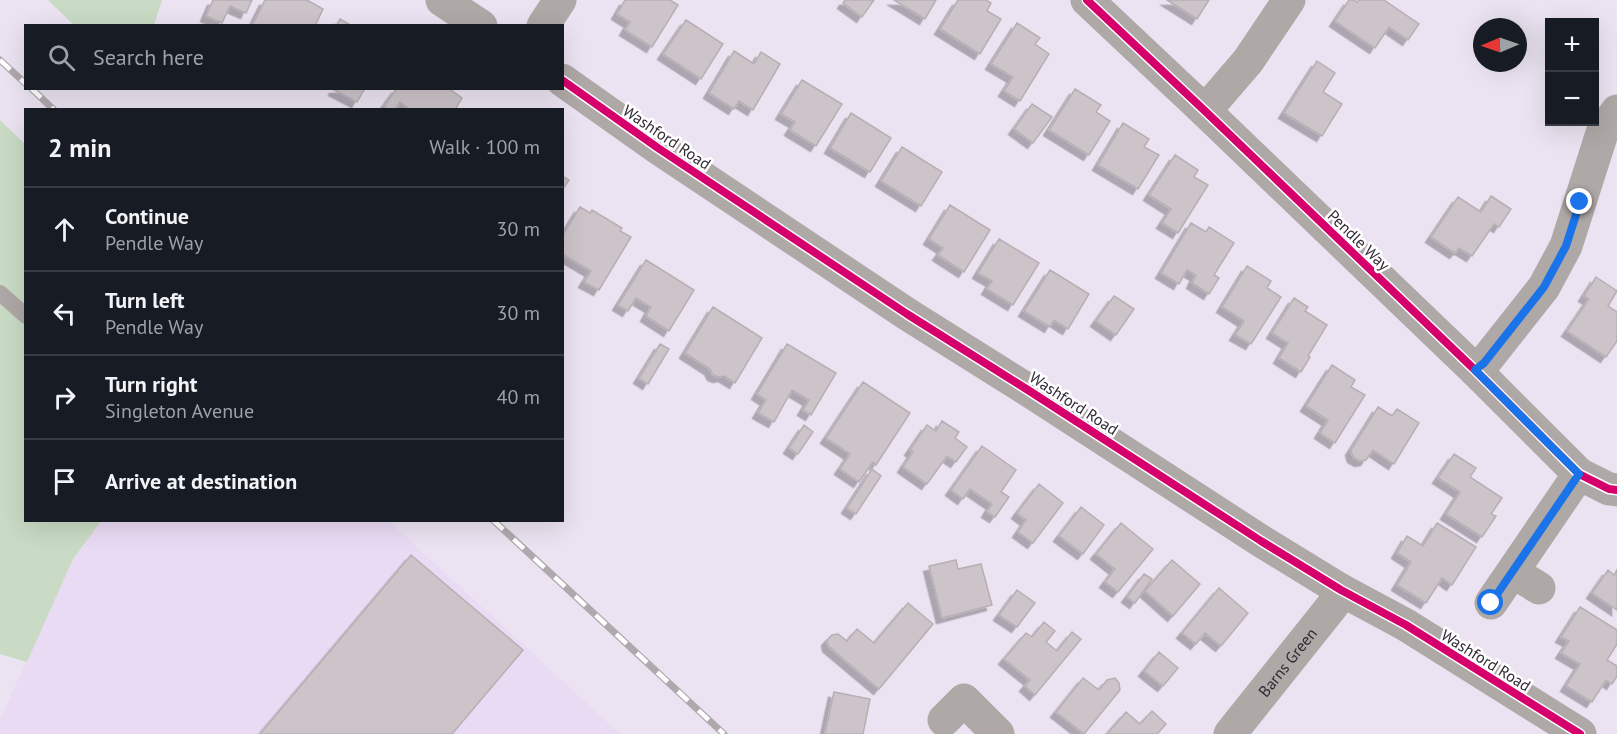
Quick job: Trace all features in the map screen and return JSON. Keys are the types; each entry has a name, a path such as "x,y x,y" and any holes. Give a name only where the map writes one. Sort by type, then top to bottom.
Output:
{"street":[{"path":"442,0 478,24"},
{"path":"544,24 560,0"},
{"name":"Pendle Way","path":"1087,0 1475,370 1579,474 1609,489 1617,490"},
{"path":"1205,111 1248,61 1289,0"},
{"name":"Washford Road","path":"564,81 658,148 907,314 1261,541 1341,590 1406,625 1580,734"},
{"path":"1475,370 1484,363 1544,287 1566,246 1603,130 1617,111"},
{"path":"1491,603 1526,580 1579,474"},
{"name":"Barns Green","path":"1230,734 1333,605 1341,590"},
{"path":"961,699 998,734"}],"lane":[{"path":"0,293 24,314"}],"shaded area":[{"path":"100,522 391,522 620,734 0,734 0,720 73,559"}],"green space":[{"path":"48,0 162,0 154,24 73,24"},
{"path":"0,120 24,143 24,522 100,522 73,559 27,662 0,654"}],"building":[{"path":"213,0 252,0 246,13 230,6 222,23 206,16"},
{"path":"265,0 307,0 323,9 316,24 253,24"},
{"path":"625,0 670,0 678,5 652,47 625,30 630,22 617,14"},
{"path":"845,0 874,0 862,17 843,3"},
{"path":"894,0 936,0 925,19"},
{"path":"958,0 986,0 991,3 987,11 1001,19 980,54 940,29"},
{"path":"1167,0 1209,0 1197,19"},
{"path":"1349,0 1357,2 1359,0 1384,0 1419,24 1408,40 1389,27 1375,48 1335,21"},
{"path":"340,19 349,24 337,24"},
{"path":"686,20 723,44 701,79 663,54"},
{"path":"1017,23 1040,38 1035,44 1049,54 1020,101 1004,91 1013,77 991,64"},
{"path":"734,51 754,64 761,52 780,64 753,110 739,101 734,109 709,93"},
{"path":"1317,61 1335,73 1323,92 1342,104 1322,136 1284,113"},
{"path":"802,80 842,104 816,146 790,130 795,122 781,114"},
{"path":"1075,89 1101,105 1096,112 1110,121 1089,155 1049,130"},
{"path":"334,90 364,90 357,102"},
{"path":"396,90 451,90 462,98 456,108 408,108 400,102 396,108 384,106"},
{"path":"1032,104 1052,117 1033,143 1014,129"},
{"path":"851,113 891,138 870,172 830,148"},
{"path":"1123,123 1149,139 1144,147 1159,155 1138,189 1098,165"},
{"path":"902,147 942,172 921,206 881,181"},
{"path":"1175,155 1198,170 1194,177 1208,185 1178,233 1162,223 1171,209 1149,195"},
{"path":"564,177 569,180 564,187"},
{"path":"1491,196 1511,209 1499,227 1494,224 1472,256 1459,248 1455,253 1431,237 1458,197 1481,212"},
{"path":"950,205 990,230 964,272 938,255 943,248 929,239"},
{"path":"580,207 590,213 592,210 622,228 620,231 631,237 599,290 584,282 591,271 564,255 564,233"},
{"path":"1191,223 1206,232 1209,227 1234,243 1214,275 1219,278 1209,294 1192,283 1196,275 1187,270 1179,284 1161,273"},
{"path":"999,239 1039,263 1013,305 987,289 992,281 978,273"},
{"path":"646,260 694,290 669,331 646,316 651,307 636,298 628,311 618,305"},
{"path":"1247,266 1271,281 1267,288 1281,297 1251,344 1235,335 1244,321 1222,307"},
{"path":"1050,270 1089,294 1068,329 1054,320 1050,327 1024,311"},
{"path":"1596,277 1617,291 1608,306 1617,312 1617,341 1606,357 1567,331 1589,299 1584,296"},
{"path":"1114,296 1134,309 1116,335 1096,321"},
{"path":"1294,298 1308,307 1305,311 1327,325 1301,372 1279,358 1288,343 1272,333"},
{"path":"713,307 762,338 735,383 724,376 713,375 710,369 685,353"},
{"path":"660,344 669,349 648,384 639,378"},
{"path":"787,344 836,373 811,415 803,410 809,400 792,390 774,422 758,413 766,400 757,394"},
{"path":"1332,365 1355,380 1351,387 1365,395 1335,443 1320,433 1328,420 1306,406"},
{"path":"863,382 910,413 876,465 873,462 859,482 840,469 850,454 826,438"},
{"path":"1378,407 1392,416 1397,409 1419,423 1394,464 1373,450 1366,460 1360,461 1353,457 1351,450"},
{"path":"942,421 959,432 955,438 967,447 956,462 947,456 927,484 903,467 913,452 910,450 927,425 936,431"},
{"path":"804,425 813,432 798,454 789,448"},
{"path":"982,446 1016,470 1001,492 1009,497 995,517 987,512 992,504 970,489 963,499 951,490"},
{"path":"1454,454 1476,468 1470,477 1502,498 1491,514 1496,516 1482,537 1446,514 1460,492 1438,478"},
{"path":"872,469 881,476 856,514 847,508"},
{"path":"1039,484 1063,503 1033,543 1018,532 1026,520 1017,513"},
{"path":"1081,507 1104,525 1083,554 1059,536"},
{"path":"1121,523 1153,549 1118,592 1105,582 1115,569 1096,554"},
{"path":"1437,523 1476,547 1452,585 1442,578 1426,603 1397,585 1411,562 1397,553 1407,536 1423,546"},
{"path":"411,555 523,650 452,734 260,734"},
{"path":"956,560 958,569 981,564 992,605 942,618 929,566"},
{"path":"1172,560 1200,584 1173,616 1145,591"},
{"path":"1608,570 1614,575 1617,570 1617,610 1592,593"},
{"path":"1144,574 1152,579 1135,603 1127,597"},
{"path":"1219,588 1248,613 1221,646 1205,633 1196,644 1182,633"},
{"path":"1017,590 1035,603 1017,627 999,615"},
{"path":"908,603 933,624 879,689 828,646 827,640 832,635 838,634 847,641 857,629 874,643"},
{"path":"1580,607 1617,630 1617,644 1607,660 1617,666 1617,676 1612,684 1606,680 1592,702 1566,686 1580,664 1561,653 1569,641 1561,637"},
{"path":"1044,622 1055,631 1046,642 1057,651 1072,632 1081,639 1035,695 1025,686 1030,680 1004,659 1026,633 1032,637"},
{"path":"1159,652 1178,668 1163,686 1144,671"},
{"path":"1083,678 1099,690 1107,680 1115,678 1120,690 1084,734 1056,712"},
{"path":"834,692 870,699 863,734 825,734"},
{"path":"1152,711 1166,724 1157,734 1107,734 1126,712 1140,724"}],"railway":[{"path":"0,60 24,82"},
{"path":"33,90 52,108"},
{"path":"495,522 724,734"}],"cycle path":[{"path":"1087,0 1475,370 1579,474 1609,489 1617,490"},
{"path":"564,81 658,148 907,314 1261,541 1341,590 1406,625 1580,734"}],"route":[{"path":"1491,603 1579,474 1475,370 1484,363 1544,287 1566,246 1580,202"}]}
